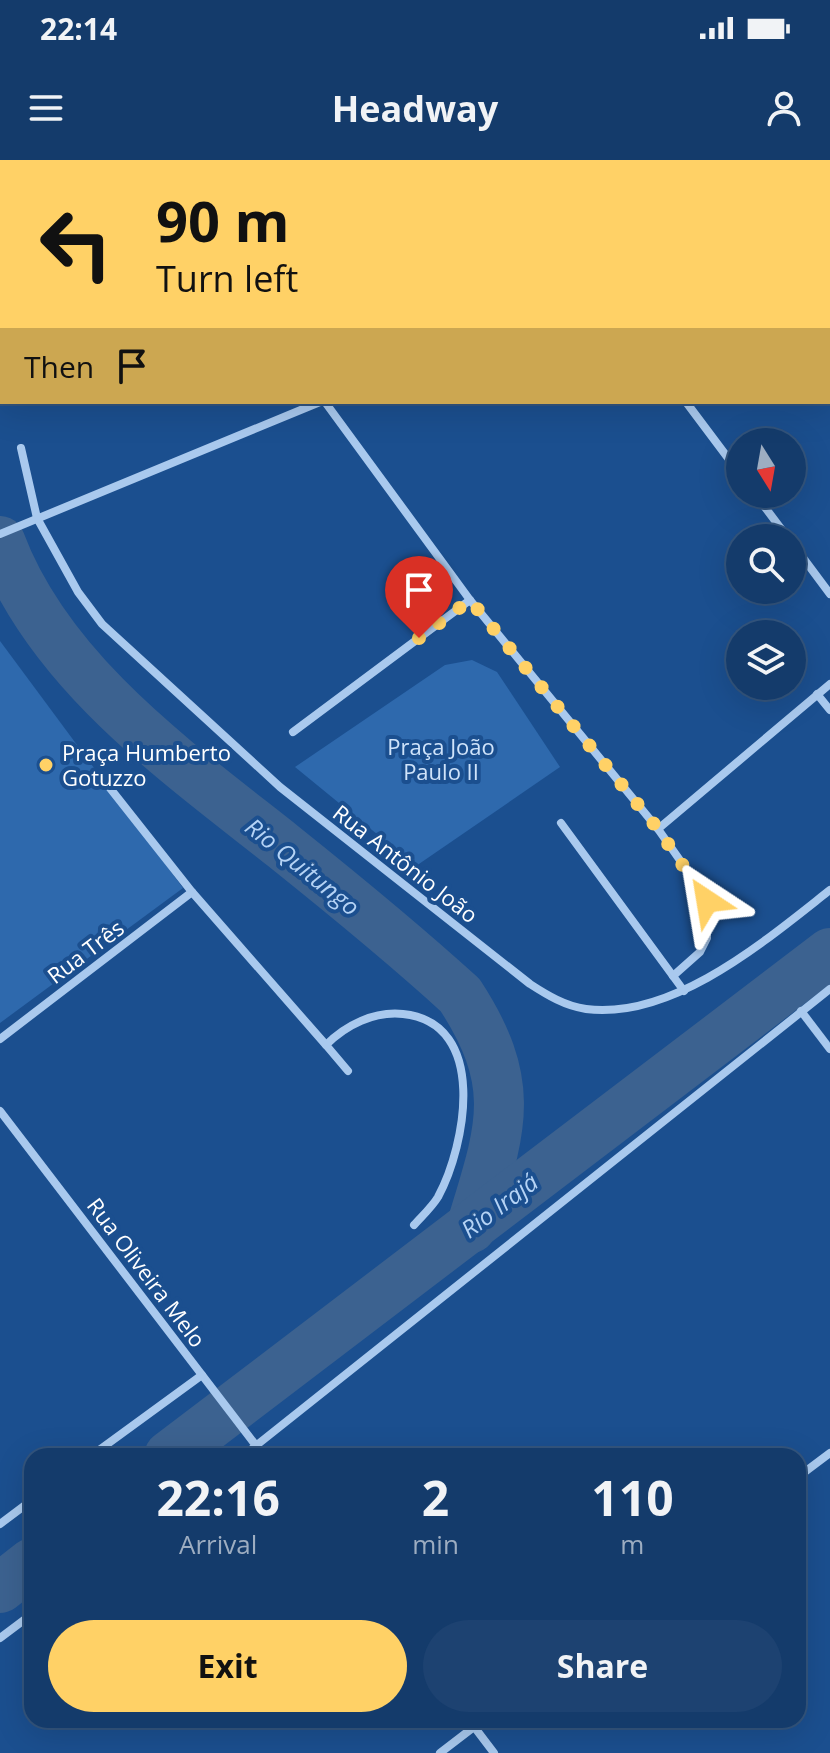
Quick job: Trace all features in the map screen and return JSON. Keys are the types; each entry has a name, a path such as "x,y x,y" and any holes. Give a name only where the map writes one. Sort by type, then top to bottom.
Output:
{"street":[{"path":"0,534 318,404"},
{"path":"324,404 470,600 658,829 707,901 709,922 700,952 673,976"},
{"path":"688,404 726,455"},
{"name":"Rua Antônio João","path":"21,448 37,518 78,592 102,624 130,653 280,787 530,984 555,1000 584,1009 627,1008 684,991 830,890"},
{"path":"806,562 830,594"},
{"path":"293,732 470,600"},
{"path":"658,829 830,684"},
{"path":"817,694 830,710"},
{"path":"102,778 192,892 348,1071"},
{"path":"561,823 684,991"},
{"name":"Rua Três","path":"0,1039 192,892"},
{"path":"249,1448 830,989"},
{"path":"801,1011 830,1049"},
{"path":"326,1045 363,1020 393,1013 429,1020 445,1032 465,1095 460,1138 436,1201 414,1225"},
{"name":"Rua Oliveira Melo","path":"0,1111 258,1448"},
{"path":"102,1448 202,1375"},
{"path":"806,1471 830,1453"},
{"path":"0,1524 24,1506"},
{"path":"0,1638 24,1620"},
{"path":"440,1753 467,1728"},
{"path":"476,1728 494,1753"}],"green space":[{"name":"Praça Humberto Gotuzzo","path":"0,641 183,888 0,1023"},
{"name":"Praça João Paulo II","path":"472,660 497,672 560,767 416,866 295,767 445,665"}],"waterway":[{"name":"Rio Quitungo","path":"0,541 22,588 50,632 83,673 120,711 201,781 373,919 460,995 479,1027 491,1057 499,1110 490,1164 471,1228"},
{"name":"Rio Irajá","path":"180,1448 830,953"},
{"name":"Rio Irajá","path":"0,1588 24,1569"}],"place":[{"name":"Praça Humberto Gotuzzo","path":"46,765"}],"route":[{"path":"419,638 470,600 658,829 707,901"}]}
